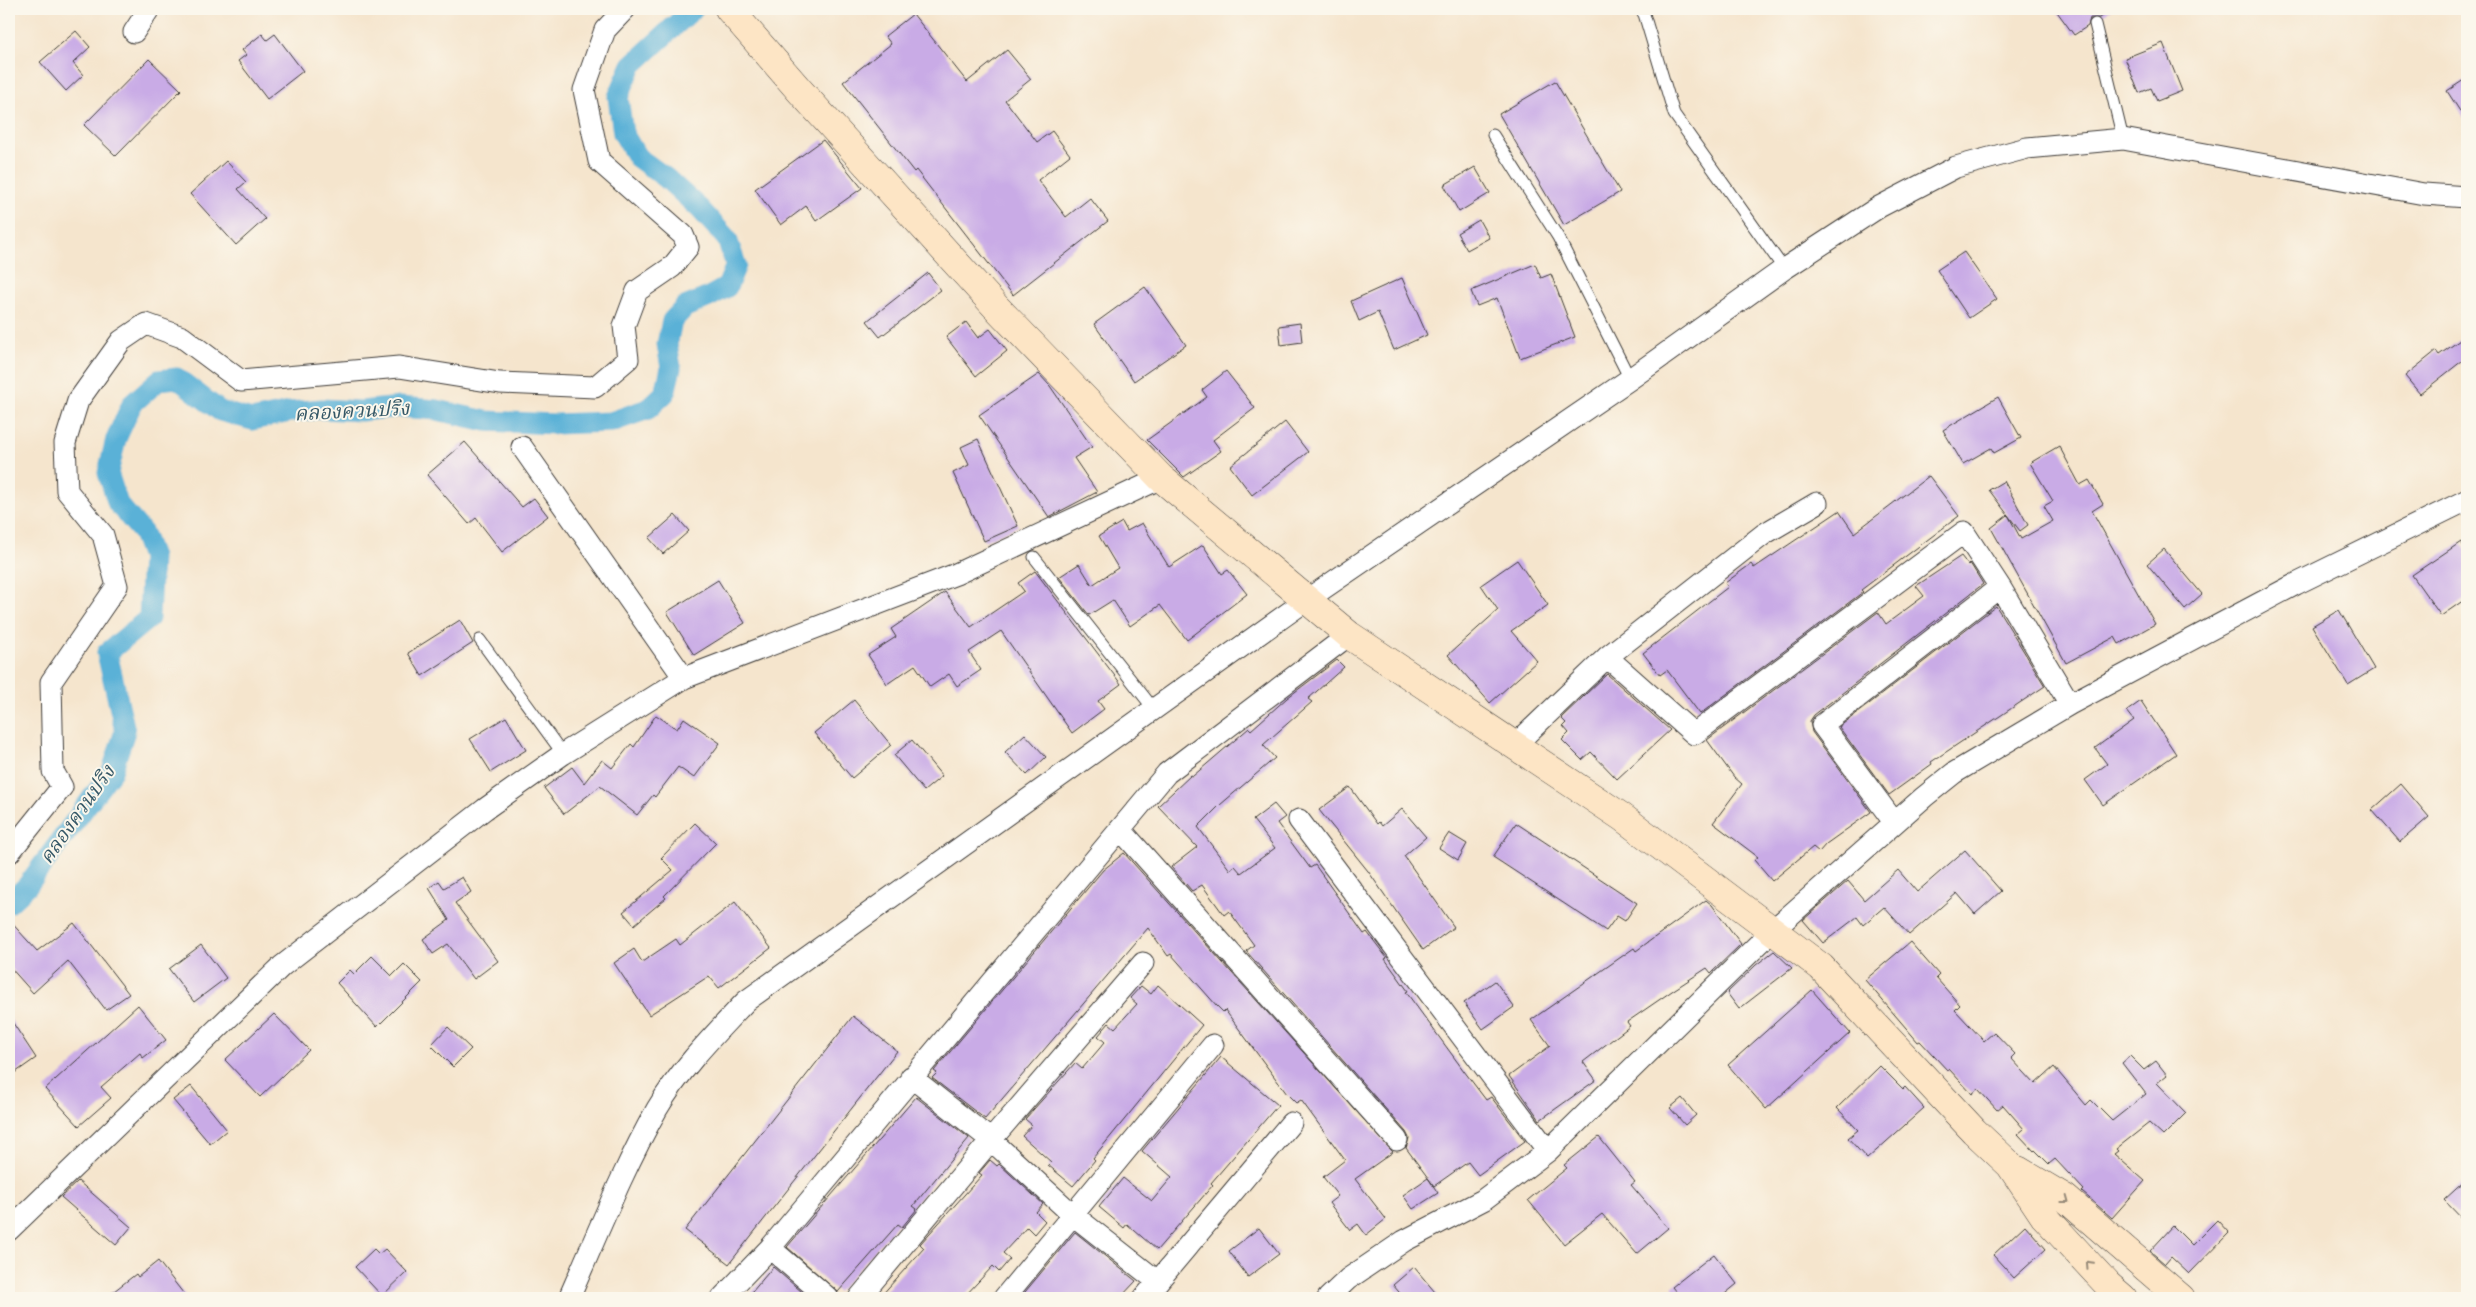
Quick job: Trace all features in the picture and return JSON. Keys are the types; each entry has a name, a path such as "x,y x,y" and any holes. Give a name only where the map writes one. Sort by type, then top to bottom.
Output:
{"street":[{"path":"134,32 149,9"},
{"path":"9,853 62,787 52,770 51,682 117,586 103,535 67,491 65,442 78,401 120,340 146,324 182,337 241,381 399,367 500,383 595,387 628,359 624,326 637,291 672,267 688,247 683,235 599,161 584,90 605,30 624,9"},
{"path":"730,10 800,91 996,307 1161,478 1308,598 1349,635 1622,817 1822,967 1974,1131 2010,1165 2065,1198 2181,1298"},
{"path":"569,1298 626,1170 658,1108 695,1055 746,1001 1152,708 1308,598 1630,379 1784,269 1879,208 1956,168 2028,148 2123,138 2424,194 2467,196"},
{"path":"522,447 684,678"},
{"path":"9,1230 282,966 485,809 563,754 684,678 956,574 1161,478"},
{"path":"1328,1298 1348,1279 1404,1241 1483,1200 1548,1151 1772,931 1894,822 1954,773 2070,704 2296,584 2467,500"},
{"path":"1514,746 1607,657 1764,534 1817,503"},
{"path":"1607,657 1694,734 1964,532 2000,587 2070,704"},
{"path":"1894,822 1822,725 2000,587"},
{"path":"722,1298 770,1248 1167,773 1349,635"},
{"path":"1299,820 1548,1151"},
{"path":"1120,829 1397,1140"},
{"path":"859,1298 990,1140 1143,963"},
{"path":"1004,1298 1213,1045"},
{"path":"911,1077 990,1140 1073,1215 1156,1281"},
{"path":"1144,1298 1156,1281 1290,1123"},
{"path":"2010,1165 2044,1216 2111,1291"},
{"path":"770,1248 828,1298"}],"lane":[{"path":"1640,9 1644,14 1674,114 1784,269"},
{"path":"2094,24 2123,138"},
{"path":"1493,135 1558,238 1630,379"},
{"path":"1034,557 1152,708"},
{"path":"480,640 563,754"}],"building":[{"path":"2055,9 2112,9 2099,18 2090,18 2088,26 2074,35"},
{"path":"913,14 967,82 1007,50 1031,79 1005,100 1037,142 1052,131 1070,155 1038,180 1066,217 1090,198 1108,221 1013,295 916,170 914,172 843,82 891,44 885,36"},
{"path":"76,31 90,47 73,63 83,75 66,91 40,62"},
{"path":"262,34 267,40 275,34 303,71 267,99 238,61 246,55 242,50"},
{"path":"2163,43 2182,91 2157,101 2151,88 2139,93 2125,58"},
{"path":"149,59 181,90 116,156 84,125"},
{"path":"2467,78 2467,122 2447,91"},
{"path":"1555,81 1620,192 1564,225 1499,114"},
{"path":"823,140 862,188 816,221 806,206 781,225 755,189"},
{"path":"226,161 246,182 238,189 265,219 236,245 190,194"},
{"path":"1475,167 1490,193 1459,212 1444,185"},
{"path":"1479,220 1489,238 1467,250 1457,233"},
{"path":"1964,252 1997,299 1969,318 1937,270"},
{"path":"1535,264 1541,278 1551,274 1575,337 1520,358 1497,298 1477,306 1471,291"},
{"path":"928,273 941,290 880,337 867,321"},
{"path":"1402,278 1427,335 1394,350 1378,312 1359,321 1351,301"},
{"path":"1145,287 1186,345 1134,381 1094,324"},
{"path":"966,322 978,338 990,329 1007,351 976,376 946,337"},
{"path":"1300,323 1302,342 1281,345 1279,326"},
{"path":"2467,335 2467,357 2420,394 2405,376 2436,351 2439,355"},
{"path":"1226,371 1255,408 1213,440 1221,451 1184,477 1147,440 1207,397 1202,390"},
{"path":"1039,374 1050,386 1092,447 1074,458 1097,492 1049,517 979,415"},
{"path":"1998,397 2021,438 1994,453 1991,448 1963,464 1943,430"},
{"path":"1285,422 1308,452 1252,495 1230,466"},
{"path":"978,439 1018,526 984,541 953,473 969,465 961,447"},
{"path":"465,442 522,507 534,498 548,516 502,552 476,518 469,524 427,475"},
{"path":"2059,446 2080,485 2089,480 2103,504 2092,511 2155,624 2119,644 2115,637 2066,663 1991,528 2008,515 2021,539 2053,521 2044,506 2053,501 2030,463"},
{"path":"1929,476 1959,516 1861,590 1863,592 1700,714 1667,670 1660,675 1643,653 1728,587 1725,583 1751,564 1754,568 1839,511 1854,533"},
{"path":"2004,481 2028,525 2020,531 1989,490"},
{"path":"675,515 689,531 663,554 649,538"},
{"path":"1122,522 1127,531 1142,523 1169,567 1203,545 1222,574 1228,570 1247,594 1187,640 1160,605 1130,626 1113,600 1089,615 1059,577 1079,564 1092,585 1118,568 1099,536"},
{"path":"2461,542 2467,551 2467,598 2441,616 2412,575"},
{"path":"2164,549 2202,594 2185,609 2147,564"},
{"path":"1961,556 1968,565 1970,563 1983,584 1814,715 1810,721 1812,732 1871,812 1826,844 1819,852 1813,847 1772,881 1754,860 1758,857 1713,823 1742,784 1734,777 1707,740 1878,612 1886,624 1924,596 1916,586"},
{"path":"1517,560 1548,605 1511,631 1537,661 1490,703 1448,655 1498,610 1481,585"},
{"path":"1035,571 1121,684 1098,701 1104,709 1072,733 1001,631 969,652 981,670 957,686 949,674 930,687 915,665 887,684 868,655 896,637 891,629 945,592 971,627 1024,591 1018,583"},
{"path":"718,580 745,623 694,655 667,612"},
{"path":"1996,606 2045,686 1931,762 1932,764 1889,795 1839,727"},
{"path":"2339,610 2374,669 2348,685 2312,626"},
{"path":"460,620 473,643 422,676 408,653"},
{"path":"1337,660 1344,667 1308,699 1312,702 1263,745 1275,758 1220,805 1198,827 1230,870 1235,866 1241,873 1275,848 1253,820 1274,804 1285,817 1277,823 1310,868 1315,865 1364,934 1367,932 1387,958 1385,959 1408,991 1406,992 1486,1100 1491,1097 1525,1141 1478,1175 1468,1162 1434,1186 1406,1148 1409,1138 1406,1132 1246,951 1254,945 1229,911 1224,915 1202,885 1192,891 1171,867 1197,847 1158,806 1191,775 1193,776 1249,728 1251,730 1287,698"},
{"path":"1607,674 1670,730 1617,779 1591,752 1582,760 1562,740 1569,733 1563,726 1566,723 1561,718"},
{"path":"854,700 891,745 852,778 814,733"},
{"path":"2141,701 2176,754 2103,805 2085,780 2107,764 2095,748 2134,720 2127,711"},
{"path":"656,715 677,729 684,718 720,743 694,778 678,767 655,797 653,795 637,815 600,786 564,814 544,788 572,767 584,783 602,760 612,768 631,744 634,747"},
{"path":"506,717 526,750 491,772 470,739"},
{"path":"1025,734 1046,757 1027,775 1005,752"},
{"path":"912,740 942,776 924,791 894,755"},
{"path":"2401,784 2429,817 2400,842 2372,810"},
{"path":"1350,787 1377,824 1379,822 1382,826 1402,809 1426,837 1404,856 1454,927 1423,950 1368,871 1319,810"},
{"path":"695,823 716,843 664,896 666,898 634,925 623,912 673,870 661,858"},
{"path":"1516,823 1637,903 1625,921 1617,916 1606,931 1493,857"},
{"path":"1449,833 1467,844 1458,860 1439,848"},
{"path":"1965,850 2001,891 1975,914 1957,893 1909,935 1884,907 1863,925 1857,917 1823,943 1803,920 1848,881 1864,900 1898,870 1917,892"},
{"path":"1124,853 1393,1152 1355,1179 1386,1219 1366,1235 1358,1224 1350,1230 1329,1203 1338,1196 1323,1177 1345,1160 1301,1100 1296,1103 1287,1094 1225,1010 1223,1012 1217,1006 1171,954 1168,956 1148,928 985,1119 932,1078 937,1073 934,1071 1103,870"},
{"path":"462,877 471,892 455,903 498,961 474,979 448,944 433,954 423,939 449,920 429,888 439,881 444,888"},
{"path":"1706,900 1712,905 1741,944 1711,973 1707,968 1627,1022 1630,1026 1583,1062 1596,1080 1540,1120 1509,1076 1550,1046 1531,1020 1634,948 1636,951"},
{"path":"735,902 771,948 719,988 709,976 649,1015 614,963 634,949 642,962 676,939 680,945"},
{"path":"9,920 37,951 74,923 129,994 106,1010 68,961 33,993 9,966"},
{"path":"1910,942 1939,975 1936,978 1960,1005 1955,1010 1984,1041 1994,1032 2015,1054 2011,1058 2035,1084 2054,1067 2086,1105 2091,1100 2112,1121 2146,1094 2122,1063 2130,1056 2144,1070 2156,1061 2167,1075 2157,1083 2186,1113 2163,1136 2149,1123 2116,1149 2118,1151 2114,1154 2145,1181 2112,1218 2082,1192 2084,1190 2055,1159 2049,1164 2034,1151 2018,1134 2024,1129 2003,1105 1997,1110 1978,1089 1972,1094 1949,1069 1948,1071 1920,1041 1918,1042 1865,980"},
{"path":"201,945 226,978 194,1002 169,969"},
{"path":"1774,951 1792,968 1739,1009 1727,993 1756,965"},
{"path":"372,956 392,976 404,964 422,982 377,1027 337,983 350,970 354,974"},
{"path":"1495,981 1514,1007 1483,1029 1464,1003"},
{"path":"1158,985 1202,1025 1093,1158 1095,1160 1073,1186 1048,1165 1051,1162 1022,1136 1032,1125 1025,1119 1075,1063 1082,1069 1105,1042 1098,1036 1109,1023 1115,1028 1137,1004 1130,998 1141,986 1151,994"},
{"path":"1812,990 1850,1033 1766,1109 1728,1065"},
{"path":"138,1005 166,1040 143,1058 140,1053 101,1087 111,1098 79,1126 45,1089"},
{"path":"274,1014 309,1050 260,1097 225,1060"},
{"path":"853,1016 897,1051 729,1264 685,1230"},
{"path":"9,1017 36,1058 9,1077"},
{"path":"448,1027 471,1049 453,1067 431,1045"},
{"path":"1221,1057 1278,1105 1157,1250 1127,1224 1124,1228 1099,1207 1123,1178 1152,1201 1172,1177 1142,1151"},
{"path":"1880,1066 1903,1089 1905,1087 1924,1108 1867,1159 1848,1138 1858,1130 1837,1108"},
{"path":"191,1086 227,1130 210,1144 173,1100"},
{"path":"916,1097 969,1138 913,1206 917,1209 902,1227 898,1224 838,1292 787,1247"},
{"path":"1682,1098 1696,1115 1685,1125 1670,1108"},
{"path":"1599,1137 1635,1182 1631,1185 1668,1228 1637,1254 1602,1214 1564,1244 1528,1200 1567,1168 1564,1165"},
{"path":"990,1160 997,1166 999,1164 1043,1204 1036,1212 1045,1221 1034,1234 1027,1227 1003,1253 1010,1259 999,1272 993,1266 963,1298 879,1298 924,1248 920,1244 982,1175 979,1173"},
{"path":"1428,1178 1438,1193 1413,1209 1403,1195"},
{"path":"2467,1179 2467,1224 2444,1200"},
{"path":"78,1181 131,1227 116,1245 61,1197"},
{"path":"2217,1220 2229,1233 2189,1274 2171,1257 2165,1264 2150,1251 2173,1226 2192,1245"},
{"path":"2025,1225 2046,1249 2014,1278 1993,1255"},
{"path":"1259,1228 1279,1254 1248,1277 1229,1251"},
{"path":"1075,1232 1136,1281 1120,1298 1020,1298"},
{"path":"374,1249 379,1254 385,1249 407,1272 382,1296 355,1267"},
{"path":"1714,1254 1737,1284 1720,1298 1681,1298 1672,1287"},
{"path":"158,1261 187,1298 105,1298 136,1274 138,1277"},
{"path":"773,1267 809,1298 747,1298"},
{"path":"1414,1267 1440,1298 1404,1298 1393,1285"}],"waterway":[{"name":"คลองควนปริง","path":"9,903 27,886 112,771 125,731 107,653 149,618 152,557 143,533 118,504 108,473 116,439 132,404 159,380 177,378 220,411 252,420 290,412 322,409 361,411 400,407 437,410 486,421 555,424 611,422 648,409 665,393 671,368 667,344 672,321 685,307 727,287 736,265 727,239 700,209 666,178 637,157 623,133 618,97 632,65 693,9"}]}
